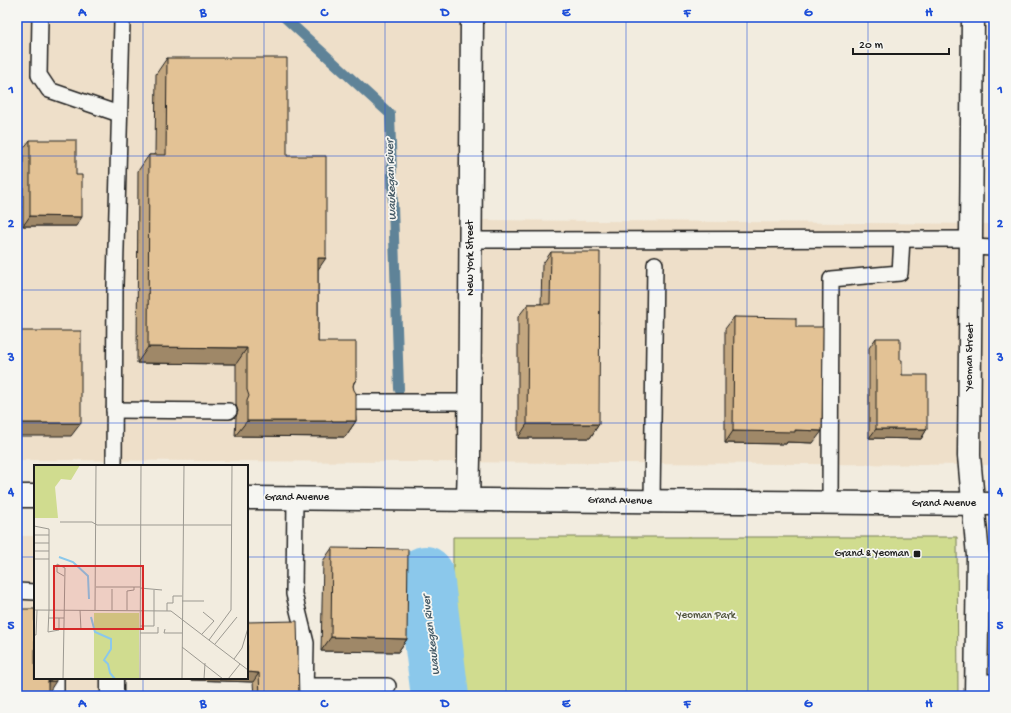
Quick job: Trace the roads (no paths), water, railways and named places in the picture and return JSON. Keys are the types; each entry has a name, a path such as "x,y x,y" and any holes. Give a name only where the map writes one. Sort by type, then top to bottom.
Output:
{"street":[{"name":"New York Street","path":"468,499 472,17"},
{"name":"Yeoman Street","path":"973,17 969,456 984,504 978,556 982,687"},
{"path":"17,496 34,496"},
{"name":"Grand Avenue","path":"248,498 984,504"},
{"path":"112,679 112,696"}],"lane":[{"path":"40,17 39,75 49,90 119,114"},
{"path":"114,465 115,285 121,17"},
{"path":"471,240 902,239 971,243 994,248"},
{"path":"830,503 831,279 900,273 902,239"},
{"path":"652,501 655,264"},
{"path":"351,402 470,402"},
{"path":"114,410 229,411"},
{"path":"296,498 294,594 306,643 305,691 388,686"},
{"path":"17,591 34,592"},
{"path":"56,679 56,696"}],"waterway":[{"name":"Waukegan River","path":"284,17 390,114 399,389"},
{"name":"Waukegan River","path":"425,575 440,696"}],"place":[{"name":"Grand & Yeoman","path":"917,554"}],"park label":[{"name":"Yeoman Park","path":"706,616"}]}
